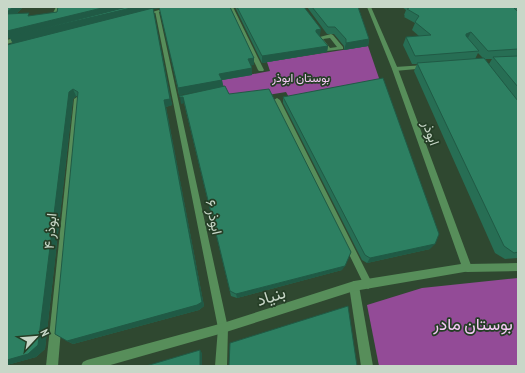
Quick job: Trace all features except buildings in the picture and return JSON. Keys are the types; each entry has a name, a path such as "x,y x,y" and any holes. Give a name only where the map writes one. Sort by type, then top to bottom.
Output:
{"street":[{"path":"54,17 58,7"},
{"path":"136,17 175,7"},
{"path":"231,7 262,70"},
{"name":"ابوذر","path":"369,7 395,69 467,268"},
{"name":"ابوذر ۶","path":"157,12 223,328 220,366"},
{"path":"321,31 325,37"},
{"path":"7,42 30,36"},
{"path":"395,69 434,66"},
{"path":"176,99 184,97"},
{"name":"ابوذر ۴","path":"52,366 77,99"},
{"path":"277,100 368,284"},
{"name":"بنیاد","path":"87,366 223,328 354,286 467,268 518,267"},
{"path":"354,286 367,366"}],"green space":[{"name":"بوستان ابوذر","path":"368,46 381,84 291,101 286,92 230,101 221,80 270,71 267,62"},
{"name":"بوستان مادر","path":"518,278 518,366 379,366 367,305 422,288"}]}
